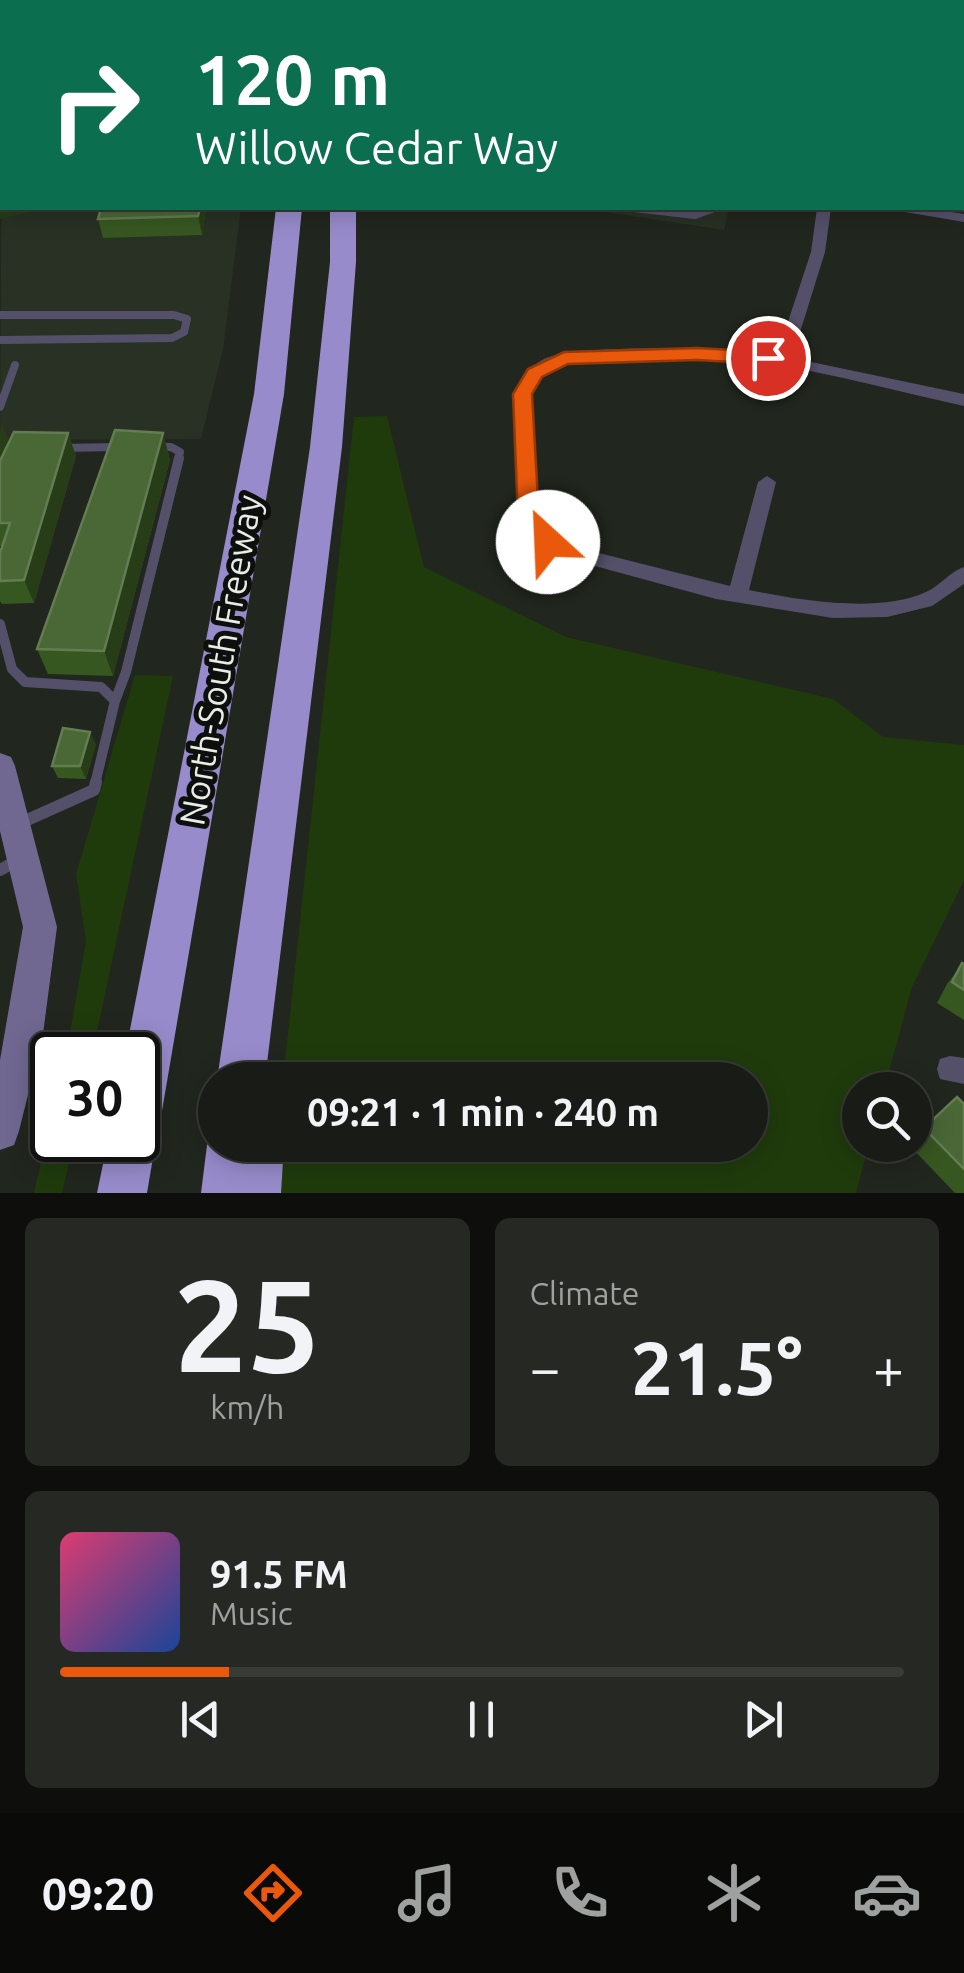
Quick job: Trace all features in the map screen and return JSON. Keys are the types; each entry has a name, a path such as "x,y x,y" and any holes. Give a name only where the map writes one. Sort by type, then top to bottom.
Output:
{"highway":[{"name":"North-South Freeway","path":"152,1032 269,394 290,210"},
{"name":"North-South Freeway","path":"243,1062 330,413 343,262 343,210"},
{"path":"265,1062 283,768"},
{"path":"122,1193 128,1162"},
{"path":"226,1193 230,1162"},
{"path":"256,1193 258,1162"}],"main road":[{"path":"0,766 13,851 40,927 26,1034 0,1131"}],"street":[{"path":"783,361 818,252 824,210"},
{"path":"917,210 964,218"},
{"path":"964,400 783,361 697,354 564,358 535,373 522,394 528,519 548,542 569,552 794,607 860,614 936,598 964,574"},
{"path":"738,594 767,482"}],"lane":[{"path":"651,210 695,215 709,210"},
{"path":"0,315 174,315 186,320 184,332 172,338 0,340"},
{"path":"0,407 15,365"},
{"path":"13,851 94,790 180,452 171,447 39,448"},
{"path":"0,624 12,669 25,682 101,687 115,701"}],"shaded area":[{"path":"1,210 241,210 223,350 201,439 0,440"},
{"path":"593,210 729,210 724,230"}],"green space":[{"path":"387,416 424,567 566,637 833,699 883,737 964,745 964,880 912,987 889,1072 842,1072 842,1162 864,1162 856,1193 271,1193 274,1162 768,1162 768,1062 285,1062 354,417"},
{"path":"135,675 173,676 97,1032 70,1032 86,941 76,874"},
{"path":"41,1162 69,1162 62,1193 34,1193"}],"building":[{"path":"100,210 200,210 198,216 98,219"},
{"path":"115,430 163,433 104,651 37,649"},
{"path":"14,432 68,433 24,580 0,581 0,553 10,523 0,523 0,461"},
{"path":"63,728 90,732 80,766 52,766"},
{"path":"964,964 964,990 952,982"},
{"path":"957,1097 964,1104 964,1169 932,1136 932,1120"}],"route":[{"path":"548,542 528,519 522,394 535,373 564,358 591,356 697,354 768,358"}]}
